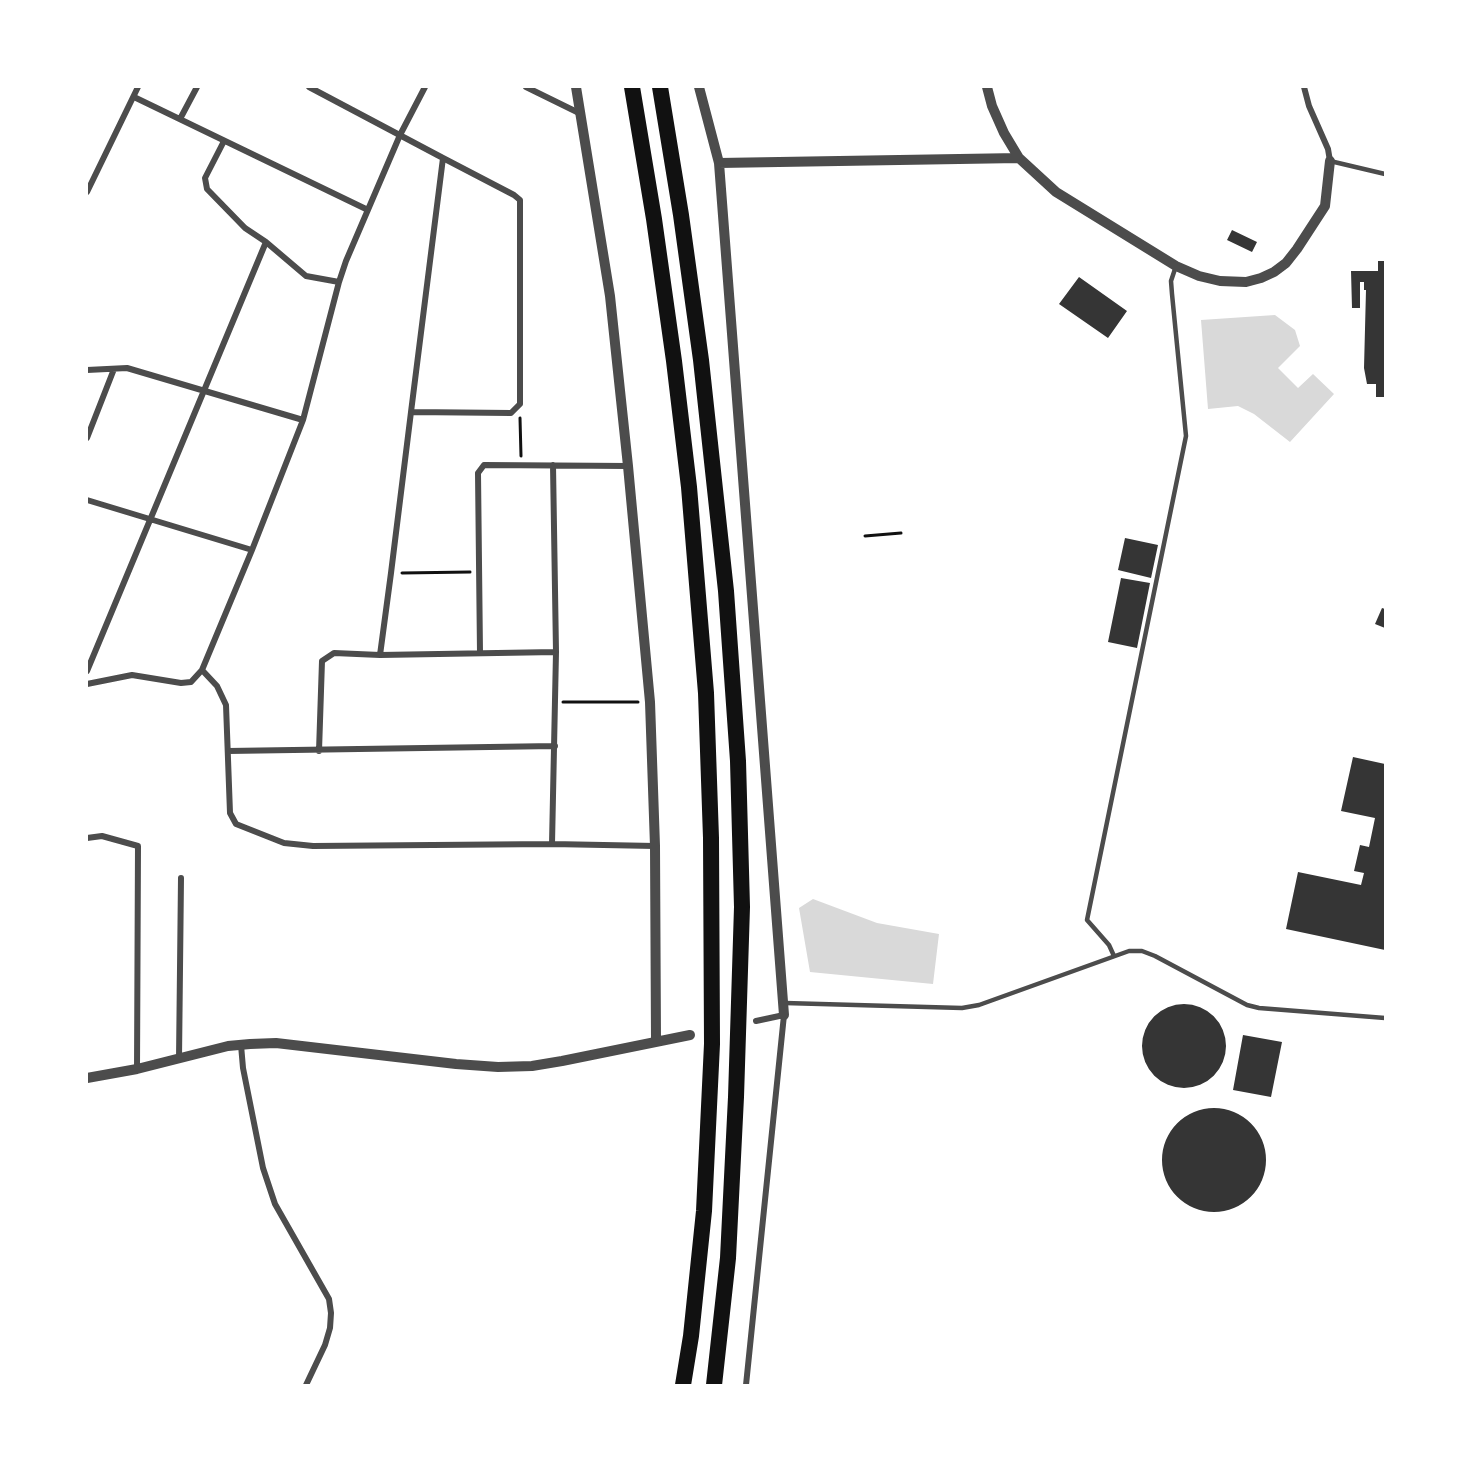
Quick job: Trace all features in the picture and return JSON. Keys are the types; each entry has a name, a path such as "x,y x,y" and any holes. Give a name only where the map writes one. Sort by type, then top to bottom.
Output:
{"highway":[{"path":"632,87 674,361 689,487 706,693 711,838 712,1044 704,1211 691,1336 683,1385"},
{"path":"660,87 703,372 725,579 738,761 742,907 736,1097 728,1258 714,1385"}],"street":[{"path":"87,192 138,87"},
{"path":"180,119 197,87"},
{"path":"309,87 520,200 520,404 511,413 411,412"},
{"path":"87,684 132,675 181,683 191,682 202,670 303,420 346,261 400,135 425,87"},
{"path":"526,87 581,114"},
{"path":"576,87 610,296 650,702 655,846 656,1041"},
{"path":"699,87 719,163 784,1015 746,1385"},
{"path":"987,87 996,115 1019,158 1056,192 1176,266 1199,276 1220,281 1246,282 1274,272 1286,263 1322,213 1330,161 1328,149 1309,106 1304,87"},
{"path":"134,98 368,210"},
{"path":"224,141 206,178 207,189 245,228 266,242 306,276 339,282"},
{"path":"380,655 443,158"},
{"path":"719,163 1019,158"},
{"path":"87,671 266,242"},
{"path":"87,369 127,368 303,420"},
{"path":"87,438 114,369"},
{"path":"480,653 478,473 484,465 628,466"},
{"path":"552,844 556,652 553,465"},
{"path":"87,500 252,550"},
{"path":"320,750 322,661 334,653 380,655 556,652"},
{"path":"202,670 217,686 226,705 230,813 236,824 284,843 313,846 552,844 655,846"},
{"path":"228,751 555,746"},
{"path":"87,838 102,836 138,846 137,1069"},
{"path":"178,1059 181,878"},
{"path":"756,1021 784,1015"},
{"path":"87,1078 241,1045 276,1043 498,1067 532,1066 690,1035"},
{"path":"241,1045 243,1068 263,1168 275,1204 329,1299 330,1328 325,1345 306,1385"}],"lane":[{"path":"1330,161 1385,174"},
{"path":"1114,956 1109,945 1087,920 1186,436 1171,281 1176,266"},
{"path":"783,1003 962,1008 979,1005 1129,951 1143,951 1236,1000 1253,1006 1385,1018"}],"path":[{"path":"520,404 522,465"},
{"path":"865,536 901,533"},
{"path":"391,573 479,572"},
{"path":"555,702 650,702"}],"shaded area":[{"path":"1275,315 1295,330 1300,346 1278,368 1298,388 1313,374 1334,394 1290,442 1254,414 1238,406 1208,409 1201,320"},
{"path":"813,899 877,923 939,934 933,984 810,972 799,908"}],"building":[{"path":"1232,230 1257,242 1252,252 1227,240"},
{"path":"1378,261 1385,261 1385,397 1376,397 1376,384 1367,384 1364,368 1366,290 1364,290 1364,282 1360,282 1360,308 1352,308 1351,271 1378,271"},
{"path":"1079,277 1127,311 1108,338 1059,304"},
{"path":"1125,538 1158,545 1151,578 1118,570"},
{"path":"1121,578 1150,583 1137,648 1108,642"},
{"path":"1382,608 1385,609 1385,628 1375,624"},
{"path":"1353,757 1385,764 1385,950 1286,929 1298,872 1361,885 1364,873 1354,871 1360,845 1369,847 1375,818 1341,811"},
{"path":"1184,1004 1200,1007 1214,1016 1223,1030 1226,1046 1223,1062 1214,1076 1200,1085 1184,1088 1168,1085 1154,1076 1145,1062 1142,1046 1145,1030 1154,1016 1168,1007"},
{"path":"1243,1035 1282,1042 1271,1097 1233,1090"},
{"path":"1214,1108 1234,1112 1251,1123 1262,1140 1266,1160 1262,1180 1251,1197 1234,1208 1214,1212 1194,1208 1177,1197 1166,1180 1162,1160 1166,1140 1177,1123 1194,1112"}]}
